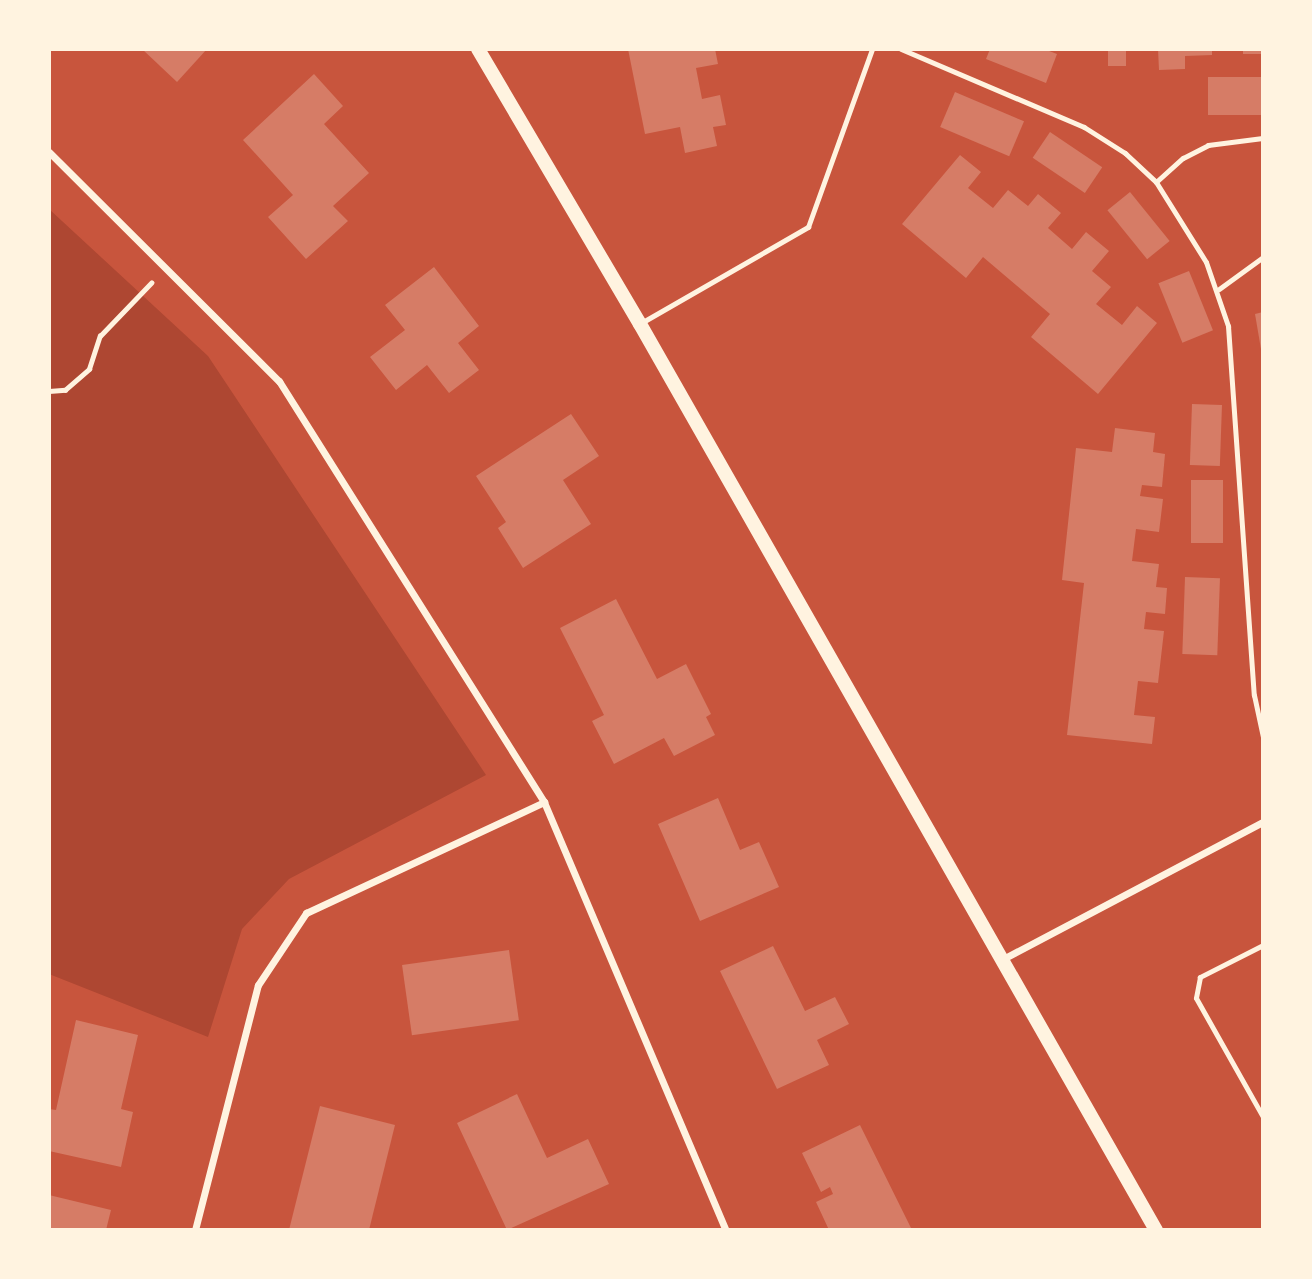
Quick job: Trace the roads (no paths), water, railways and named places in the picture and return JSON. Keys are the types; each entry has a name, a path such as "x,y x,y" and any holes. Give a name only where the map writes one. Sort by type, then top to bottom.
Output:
{"main road":[{"path":"478,49 640,324 1156,1230"}],"street":[{"path":"49,152 279,381 544,802 726,1230"},
{"path":"195,1230 258,985 306,913 544,802"},
{"path":"1000,960 1263,822"}],"lane":[{"path":"640,324 808,227 872,49"},
{"path":"901,49 1084,127 1125,153 1156,182 1179,213 1219,289 1233,364 1254,695 1263,737"},
{"path":"1156,182 1183,158 1209,145 1263,138"},
{"path":"1219,289 1263,257"},
{"path":"1254,695 1263,694"},
{"path":"1263,945 1200,977 1196,998 1263,1117"}]}
